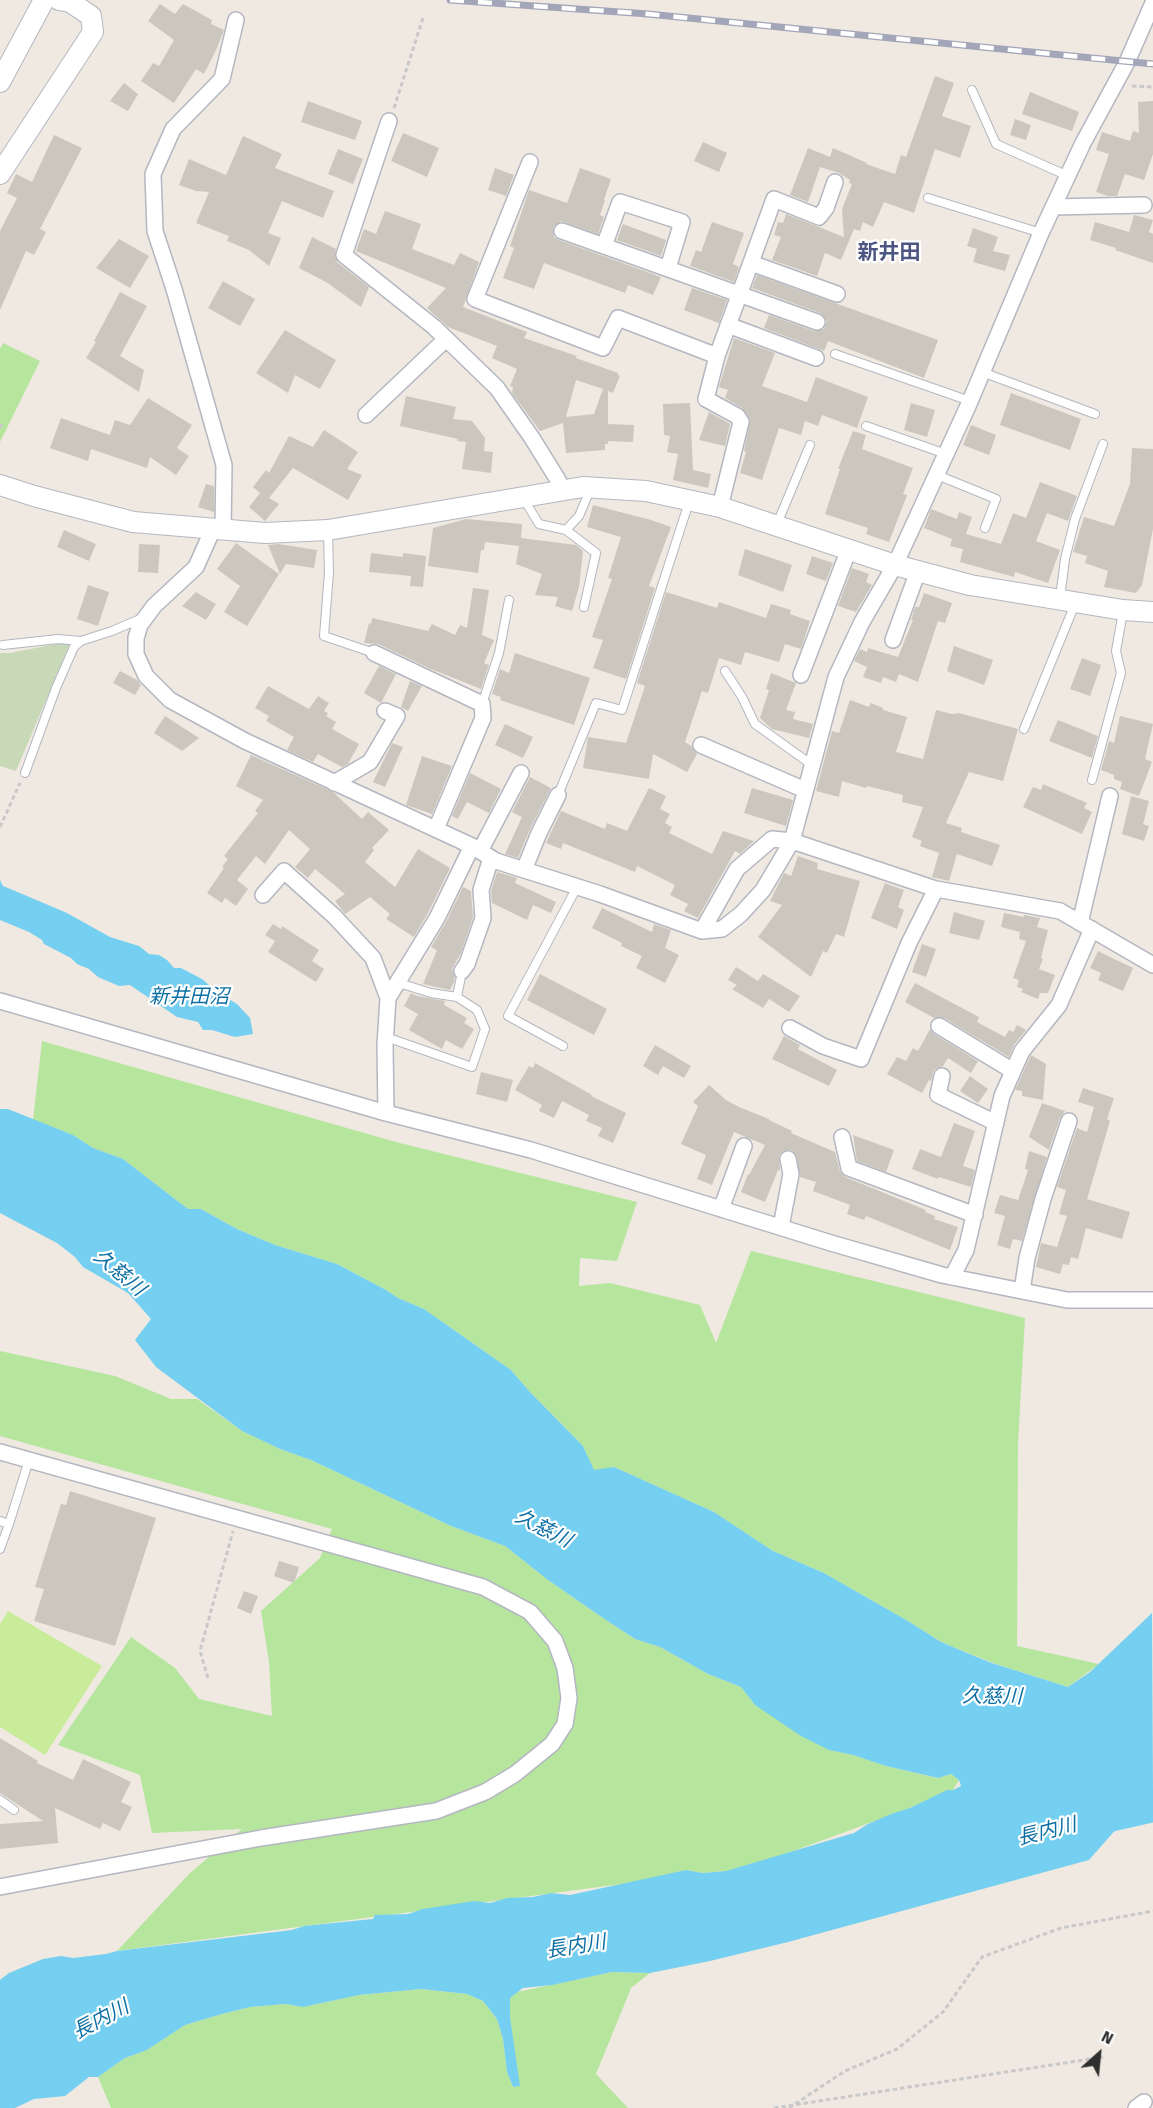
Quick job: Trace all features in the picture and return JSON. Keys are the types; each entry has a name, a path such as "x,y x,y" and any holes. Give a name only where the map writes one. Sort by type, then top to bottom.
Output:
{"street":[{"path":"0,82 44,0"},
{"path":"0,174 93,32 91,16 70,2 60,0"},
{"path":"236,20 222,79 173,129 153,174 155,231 174,289 224,465 218,529 196,567 154,606 140,625 136,638 136,654 146,676 170,700 245,741 481,852 524,870 702,931 722,929 741,914 763,890 792,841 836,677 862,622 895,565 970,401 1041,233 1083,143 1127,62 1153,3"},
{"path":"389,120 344,255 446,339 497,388 532,438 563,490"},
{"path":"530,162 475,299 603,348 618,318 717,356"},
{"path":"720,507 741,422 737,416 706,399 717,356 774,199 819,217 826,208 835,182"},
{"path":"604,246 620,202 682,222 668,268"},
{"path":"1053,207 1144,205"},
{"path":"562,231 817,322"},
{"path":"751,263 837,294"},
{"path":"728,325 816,358"},
{"path":"366,415 446,339"},
{"path":"0,485 133,522 265,533 328,530 563,490 591,488 646,491 720,507 895,565 970,585 1123,610 1153,612"},
{"path":"801,675 849,549"},
{"path":"893,640 918,571"},
{"path":"374,652 482,704 483,718 436,829"},
{"path":"334,783 370,762 397,716 385,711"},
{"path":"701,746 806,790"},
{"path":"388,998 481,852 521,773"},
{"path":"524,870 558,795"},
{"path":"952,1277 966,1250 1002,1096 1022,1052 1059,1005 1086,926 1110,796"},
{"path":"702,931 737,869 771,839 792,841 936,889 1060,911 1153,965"},
{"path":"462,971 467,964 483,918 481,852"},
{"path":"263,895 284,871 334,916 373,958 388,998 385,1037 386,1113"},
{"path":"790,1029 823,1046 861,1059 871,1040 904,952 936,889"},
{"path":"0,1001 386,1113 531,1150 952,1277 1067,1300 1153,1300"},
{"path":"939,1026 1013,1071"},
{"path":"942,1076 938,1095 996,1122"},
{"path":"1022,1291 1027,1258 1043,1199 1069,1121"},
{"path":"842,1137 849,1168 975,1215"},
{"path":"721,1209 744,1146"},
{"path":"781,1227 791,1174 788,1159"},
{"path":"0,1452 483,1587 530,1612 555,1641 565,1668 569,1698 565,1724 552,1744 515,1774 484,1792 436,1811 261,1838 0,1887"}],"lane":[{"path":"972,90 996,144 1068,176"},
{"path":"928,198 1041,233"},
{"path":"836,354 970,401"},
{"path":"982,372 1095,414"},
{"path":"866,426 946,454"},
{"path":"1024,729 1068,601 1065,559 1075,519 1103,444"},
{"path":"777,526 810,446"},
{"path":"937,475 996,499 985,528"},
{"path":"566,530 579,516 591,488"},
{"path":"522,497 540,524 566,530 596,553 584,607"},
{"path":"558,795 596,703 622,710 689,501"},
{"path":"328,530 329,572 324,636 374,652"},
{"path":"482,704 499,653 509,600"},
{"path":"1092,780 1121,673 1116,651 1123,610"},
{"path":"3,645 58,639 81,641 147,616"},
{"path":"25,773 56,688 74,648 81,641"},
{"path":"725,671 742,696 755,724 812,765"},
{"path":"563,1046 508,1016 577,887"},
{"path":"457,997 462,971"},
{"path":"385,1037 472,1067 485,1029 477,1010 457,997 431,993 399,983"},
{"path":"0,1549 29,1460"},
{"path":"0,1521 9,1524"},
{"path":"0,1800 14,1810"}],"path":[{"path":"389,120 423,18"},
{"path":"0,428 3,422"},
{"path":"0,827 25,773"},
{"path":"208,1678 200,1651 237,1518"},
{"path":"789,2108 845,2072 897,2049 943,2012 982,1957 1061,1928 1153,1911"},
{"path":"774,2108 1103,2057"}],"green space":[{"path":"3,343 40,361 0,442 0,349"},
{"path":"71,641 16,771 0,766 0,653"},
{"path":"42,1041 396,1142 637,1202 617,1261 580,1258 579,1286 610,1283 700,1305 716,1343 751,1251 1025,1318 1018,1443 1017,1646 1099,1664 1068,1687 993,1663 941,1642 824,1573 773,1551 714,1512 614,1467 594,1471 583,1446 511,1370 424,1309 398,1298 337,1264 275,1245 237,1229 201,1209 188,1209 123,1159 93,1148 73,1135 33,1120"},
{"path":"0,1351 115,1376 171,1399 197,1399 242,1431 280,1449 311,1460 451,1526 505,1546 548,1580 635,1639 660,1647 708,1674 741,1687 755,1705 829,1750 937,1778 951,1774 959,1780 953,1790 910,1808 780,1856 726,1871 703,1873 686,1870 644,1881 117,1951 190,1873 242,1829 152,1833 140,1775 58,1745 131,1637 175,1668 199,1699 272,1716 269,1662 261,1611 320,1558 332,1529 0,1436"},
{"path":"8,1611 102,1666 45,1755 0,1727 0,1624"},
{"path":"612,1972 650,1973 631,1988 596,2074 628,2108 111,2108 98,2077 125,2058 147,2050 185,2025 222,2014 250,2007 285,2004 303,2007 359,1995 421,1989 467,1994 483,2001 497,2019 503,2039 507,2072 513,2087 519,2086 510,2017 510,1998 517,1992"}],"water":[{"name":"新井田沼","path":"0,880 3,886 67,913 110,937 139,946 149,954 159,955 174,968 181,968 202,979 217,992 237,1004 250,1018 253,1034 235,1037 212,1030 203,1030 198,1022 177,1017 130,985 119,986 98,977 71,958 44,944 42,940 29,932 0,920"},
{"name":"久慈川","path":"0,1109 8,1109 73,1135 93,1148 123,1159 188,1209 201,1209 237,1229 275,1245 337,1264 398,1298 424,1309 511,1370 583,1446 594,1470 614,1467 714,1512 773,1551 824,1573 941,1642 989,1662 1068,1687 1090,1672 1152,1613 1153,1792 1139,1803 1089,1860 710,1961 650,1973 612,1972 552,1985 523,1988 510,1998 510,2017 520,2086 513,2087 507,2072 503,2039 497,2019 483,2001 467,1994 421,1989 359,1995 303,2007 285,2004 250,2007 222,2014 185,2025 147,2050 125,2058 98,2077 89,2077 65,2096 34,2099 15,2108 0,2108 0,1980 9,1973 43,1959 61,1956 73,1958 292,1930 304,1926 373,1919 375,1915 408,1914 423,1909 474,1901 490,1903 507,1898 533,1897 551,1893 570,1895 686,1870 703,1873 726,1871 854,1833 868,1824 961,1786 959,1780 951,1774 938,1778 829,1750 801,1736 755,1705 741,1687 708,1674 660,1647 635,1639 548,1580 505,1546 451,1526 311,1460 280,1449 242,1431 156,1367 135,1340 151,1319 128,1293 83,1267 75,1257 57,1243 0,1213"}],"building":[{"path":"160,4 175,14 183,4 212,20 211,24 224,30 204,74 196,69 174,103 141,81 153,63 159,66 174,40 148,21"},
{"path":"935,76 954,83 942,116 971,126 960,158 935,149 914,213 884,202 873,227 863,222 860,231 854,229 841,260 825,253 817,276 772,260 781,237 774,235 778,222 783,223 786,214 844,237 842,209 852,184 849,183 850,180 839,173 820,167 808,202 790,195 808,148 830,157 833,148 866,164 895,174 901,155 906,157"},
{"path":"124,83 138,94 128,111 110,101"},
{"path":"1030,92 1079,112 1072,131 1022,114"},
{"path":"308,101 362,121 355,140 301,122"},
{"path":"1153,101 1153,154 1144,180 1125,174 1117,196 1096,192 1109,154 1096,150 1102,132 1130,141 1133,131 1139,133 1138,102"},
{"path":"1015,119 1031,125 1026,140 1010,135"},
{"path":"403,133 439,148 427,177 391,161"},
{"path":"54,135 82,148 40,229 46,232 34,255 26,251 0,310 0,231 17,198 7,193 16,174 32,182"},
{"path":"243,136 282,154 275,168 334,191 323,218 282,201 268,233 281,238 269,266 249,250 227,241 229,236 196,223 209,192 196,191 179,185 189,159 226,175"},
{"path":"703,142 727,153 719,172 694,161"},
{"path":"338,149 363,159 353,184 328,174"},
{"path":"495,168 514,175 506,196 488,190"},
{"path":"580,168 611,179 600,215 604,217 598,234 561,221 553,227 554,237 661,277 653,295 628,285 625,293 544,263 534,289 503,278 514,248 510,246 529,190 567,203"},
{"path":"385,211 421,224 412,249 454,265 460,253 479,262 463,307 527,332 524,338 618,373 620,376 613,393 608,391 608,424 634,425 633,442 608,441 608,444 605,444 605,450 566,453 563,423 540,431 512,393 513,387 510,386 517,369 492,358 497,346 448,327 427,308 446,288 356,251 364,229 376,234","holes":["576,380 603,389 594,414 566,417"]},
{"path":"1134,215 1153,220 1149,232 1153,234 1153,263 1090,240 1095,222 1129,232"},
{"path":"712,222 744,233 733,264 739,267 734,282 690,266 696,250 701,252"},
{"path":"623,224 666,240 661,256 617,240"},
{"path":"973,228 998,237 993,251 1010,255 1005,271 973,262 977,249 967,246"},
{"path":"312,237 336,249 337,262 369,287 361,307 326,282 299,268"},
{"path":"119,239 149,256 130,288 96,268"},
{"path":"757,275 938,340 924,378 828,341 824,351 764,328 769,315 814,331 824,329 827,321 820,313 752,288"},
{"path":"223,281 255,299 240,326 208,308"},
{"path":"692,288 727,300 719,323 684,310"},
{"path":"120,292 147,306 120,356 144,370 139,392 86,358"},
{"path":"285,330 336,360 320,389 295,375 288,393 256,373"},
{"path":"734,338 775,353 762,386 807,402 816,377 868,397 857,428 822,415 818,426 805,421 801,435 779,428 762,480 740,473 746,452 744,451 750,420 742,408 725,398 728,390 719,387"},
{"path":"1011,393 1081,419 1070,450 1000,425"},
{"path":"406,396 456,407 453,419 472,421 485,438 484,451 493,452 491,473 462,469 466,442 400,426"},
{"path":"148,398 192,425 177,448 189,456 176,475 150,457 147,468 91,449 88,461 50,448 61,418 110,435 115,420 130,425"},
{"path":"690,403 693,470 711,474 708,488 673,480 678,454 667,452 670,436 664,435 663,404"},
{"path":"911,403 935,410 927,437 904,430"},
{"path":"709,412 730,424 725,446 699,440"},
{"path":"971,425 996,435 989,455 963,445"},
{"path":"324,430 358,452 347,469 362,475 348,500 293,468 269,498 279,504 265,521 249,507 260,493 253,487 266,470 269,473 289,436 313,447"},
{"path":"853,431 866,435 862,449 913,468 903,494 907,495 889,542 866,534 868,528 825,514 840,469 838,469"},
{"path":"1132,448 1153,449 1153,529 1142,585 1136,593 1104,587 1108,571 1085,563 1087,556 1073,552 1084,517 1114,526 1130,484"},
{"path":"1040,482 1077,496 1068,521 1047,513 1036,541 1060,550 1048,583 1015,572 1014,577 960,562 963,549 950,546 952,539 924,528 931,509 957,519 959,512 972,517 966,534 1001,544 1013,513 1026,518"},
{"path":"206,484 214,486 214,512 198,507"},
{"path":"593,505 671,527 649,586 655,588 626,679 593,668 603,640 592,637 612,579 608,578 621,537 587,527"},
{"path":"466,519 522,524 521,538 576,545 583,551 579,587 572,611 555,606 558,597 535,595 542,574 516,564 519,546 485,542 484,550 481,550 478,573 428,566 433,528"},
{"path":"64,530 96,544 89,561 57,547"},
{"path":"236,543 279,574 247,626 224,612 240,586 217,569"},
{"path":"139,544 160,545 158,573 138,572"},
{"path":"278,544 317,550 314,568 286,564 280,574 268,545"},
{"path":"745,549 792,565 783,592 738,575"},
{"path":"371,553 403,557 403,553 426,556 423,587 410,586 411,576 369,572"},
{"path":"812,556 833,563 826,581 806,574"},
{"path":"852,568 869,574 866,582 872,585 856,612 838,606"},
{"path":"88,585 109,592 98,626 77,619"},
{"path":"473,588 489,590 482,635 494,640 484,663 489,665 481,689 378,644 364,643 372,618 428,631 432,624 455,635 460,625 467,628"},
{"path":"196,592 216,604 206,620 182,606"},
{"path":"666,592 717,608 719,602 766,618 771,604 791,610 790,614 810,621 801,649 785,644 779,662 745,652 741,665 719,658 708,693 702,691 685,742 697,754 687,772 653,754 649,779 583,768 588,737 626,743 645,686 637,683"},
{"path":"924,593 952,603 945,623 938,621 918,682 899,674 896,682 883,677 881,683 863,677 867,667 854,661 860,649 867,652 868,648 898,657 913,620 911,620 915,607 919,607"},
{"path":"954,646 993,660 984,685 947,671"},
{"path":"515,653 590,678 574,725 500,700 501,697 492,694 500,669 509,673"},
{"path":"1082,658 1101,665 1090,696 1070,689"},
{"path":"379,666 396,674 381,703 364,693"},
{"path":"120,671 137,680 141,685 135,695 113,683"},
{"path":"771,673 796,683 786,710 795,712 793,719 813,724 809,738 772,729 760,718 769,690 766,689"},
{"path":"410,681 422,686 408,711 401,707"},
{"path":"268,686 309,709 318,696 329,703 324,711 328,713 326,716 336,722 332,729 359,744 348,764 342,767 318,754 313,762 287,750 294,737 266,721 269,716 255,708"},
{"path":"850,700 869,707 871,703 883,710 907,717 896,752 923,759 936,710 952,714 959,713 1018,729 1003,781 969,772 946,823 962,828 961,832 1000,845 992,866 957,854 949,881 932,877 939,853 920,846 922,841 912,837 923,807 902,802 903,795 842,781 839,797 816,791 832,731 839,733"},
{"path":"165,716 199,738 182,751 154,733"},
{"path":"1120,716 1153,724 1145,759 1152,762 1139,796 1120,789 1122,782 1114,779 1114,775 1101,770 1109,741 1114,743"},
{"path":"1058,720 1098,736 1092,758 1049,741"},
{"path":"505,724 533,737 523,758 495,745"},
{"path":"392,743 403,747 385,787 373,782"},
{"path":"251,755 333,792 362,819 368,812 389,830 372,848 374,850 365,862 395,887 418,849 450,868 414,937 386,919 390,914 370,897 345,914 335,901 345,894 315,869 308,878 295,867 310,849 289,830 265,864 256,856 237,880 248,889 236,906 225,898 222,903 207,893 224,868 222,867 228,859 224,856 258,813 255,811 263,800 236,786"},
{"path":"422,756 452,766 432,814 406,805"},
{"path":"470,773 501,789 489,813 467,802 458,819 452,816"},
{"path":"530,777 551,788 518,858 505,854 522,817 512,812"},
{"path":"1043,784 1087,803 1084,808 1092,812 1082,834 1023,807 1033,787 1041,790"},
{"path":"649,788 666,796 660,809 670,814 665,823 672,827 669,833 712,854 723,831 754,841 740,854 735,851 698,918 684,911 688,904 670,895 675,885 637,866 635,872 563,843 561,849 546,843 561,811 605,829 607,823 627,831"},
{"path":"752,788 793,800 786,826 744,813"},
{"path":"1131,796 1149,801 1143,824 1149,826 1144,841 1122,834"},
{"path":"798,856 818,863 817,869 860,881 844,937 836,934 827,953 823,951 811,977 758,937 782,905 770,901 784,873 791,876"},
{"path":"497,872 517,878 515,883 556,902 551,913 533,905 527,920 492,903 491,891"},
{"path":"885,883 904,890 898,907 904,910 897,929 871,918"},
{"path":"463,887 471,891 473,917 461,953 452,969 454,982 450,990 423,984 437,950 431,947"},
{"path":"602,908 652,932 654,924 671,930 665,948 679,955 665,983 636,968 642,956 592,928"},
{"path":"954,912 985,921 979,940 949,933"},
{"path":"1004,913 1040,918 1037,927 1048,930 1039,969 1055,975 1048,993 1040,993 1038,999 1021,992 1023,989 1017,987 1019,980 1013,978 1026,941 1019,939 1020,932 1001,927"},
{"path":"273,924 281,929 282,926 319,950 312,961 324,969 316,982 268,952 275,941 265,935"},
{"path":"922,944 936,949 926,977 912,972"},
{"path":"1098,951 1133,968 1123,991 1098,980 1101,973 1090,968"},
{"path":"736,967 758,981 763,974 800,996 789,1012 769,999 763,1008 732,989 737,985 728,980"},
{"path":"540,974 607,1009 594,1035 527,1000"},
{"path":"915,983 979,1017 977,1022 1005,1037 1009,1030 1013,1032 1017,1025 1026,1030 1014,1045 1009,1057 944,1018 934,1018 905,1002"},
{"path":"411,993 445,1001 444,1005 467,1018 464,1023 474,1029 462,1049 446,1040 442,1049 409,1030 418,1014 404,1006"},
{"path":"930,1029 934,1034 978,1061 971,1073 948,1058 943,1066 934,1070 931,1081 929,1080 922,1093 887,1074 897,1057 906,1061 913,1048 918,1051"},
{"path":"784,1036 800,1045 798,1049 837,1070 829,1086 772,1059"},
{"path":"655,1045 691,1066 684,1078 663,1066 658,1075 643,1066"},
{"path":"1031,1055 1046,1064 1043,1100 1022,1096 1022,1091 1015,1090"},
{"path":"535,1063 591,1096 626,1113 613,1143 598,1136 602,1128 586,1121 589,1115 562,1101 554,1118 539,1111 542,1105 515,1090 529,1066 533,1068"},
{"path":"481,1072 513,1080 507,1102 476,1094"},
{"path":"970,1076 988,1089 978,1103 960,1091"},
{"path":"709,1085 726,1100 739,1107 769,1119 792,1131 791,1133 835,1152 840,1171 845,1177 926,1210 925,1212 935,1216 934,1219 958,1227 950,1250 866,1216 864,1220 847,1214 850,1205 813,1191 816,1182 800,1177 797,1157 791,1150 786,1150 779,1155 780,1171 778,1170 765,1202 741,1192 748,1174 765,1145 734,1132 712,1185 697,1179 706,1155 681,1144 698,1106 693,1102"},
{"path":"1083,1088 1114,1098 1107,1119 1110,1121 1087,1199 1130,1212 1122,1239 1086,1228 1078,1259 1071,1257 1069,1265 1063,1264 1060,1274 1036,1267 1041,1243 1057,1247 1067,1216 1059,1214 1066,1190 1057,1187 1077,1128 1087,1132 1094,1107 1078,1102"},
{"path":"1042,1103 1065,1111 1060,1118 1049,1150 1029,1137"},
{"path":"954,1123 975,1131 963,1166 975,1170 971,1187 939,1177 938,1179 912,1169 920,1149 941,1157"},
{"path":"853,1135 894,1150 886,1172 857,1161"},
{"path":"1029,1151 1047,1157 1022,1241 1013,1239 1010,1249 997,1245 1005,1216 994,1213 1000,1195 1018,1200 1028,1170 1025,1169"},
{"path":"70,1491 156,1518 115,1646 34,1621 44,1589 35,1587 61,1504 66,1505"},
{"path":"279,1561 299,1567 294,1583 274,1576"},
{"path":"244,1591 258,1596 251,1614 237,1608"},
{"path":"0,1738 38,1761 37,1763 73,1780 83,1759 131,1782 121,1802 132,1807 120,1831 103,1823 100,1829 55,1808 58,1843 0,1849 0,1824 43,1821 0,1793"}],"waterway":[{"name":"長内川","path":"1092,1820 1153,1806"}],"railway":[{"path":"450,0 648,14 1153,64"}],"district":[{"name":"新井田","path":"889,253"}]}
